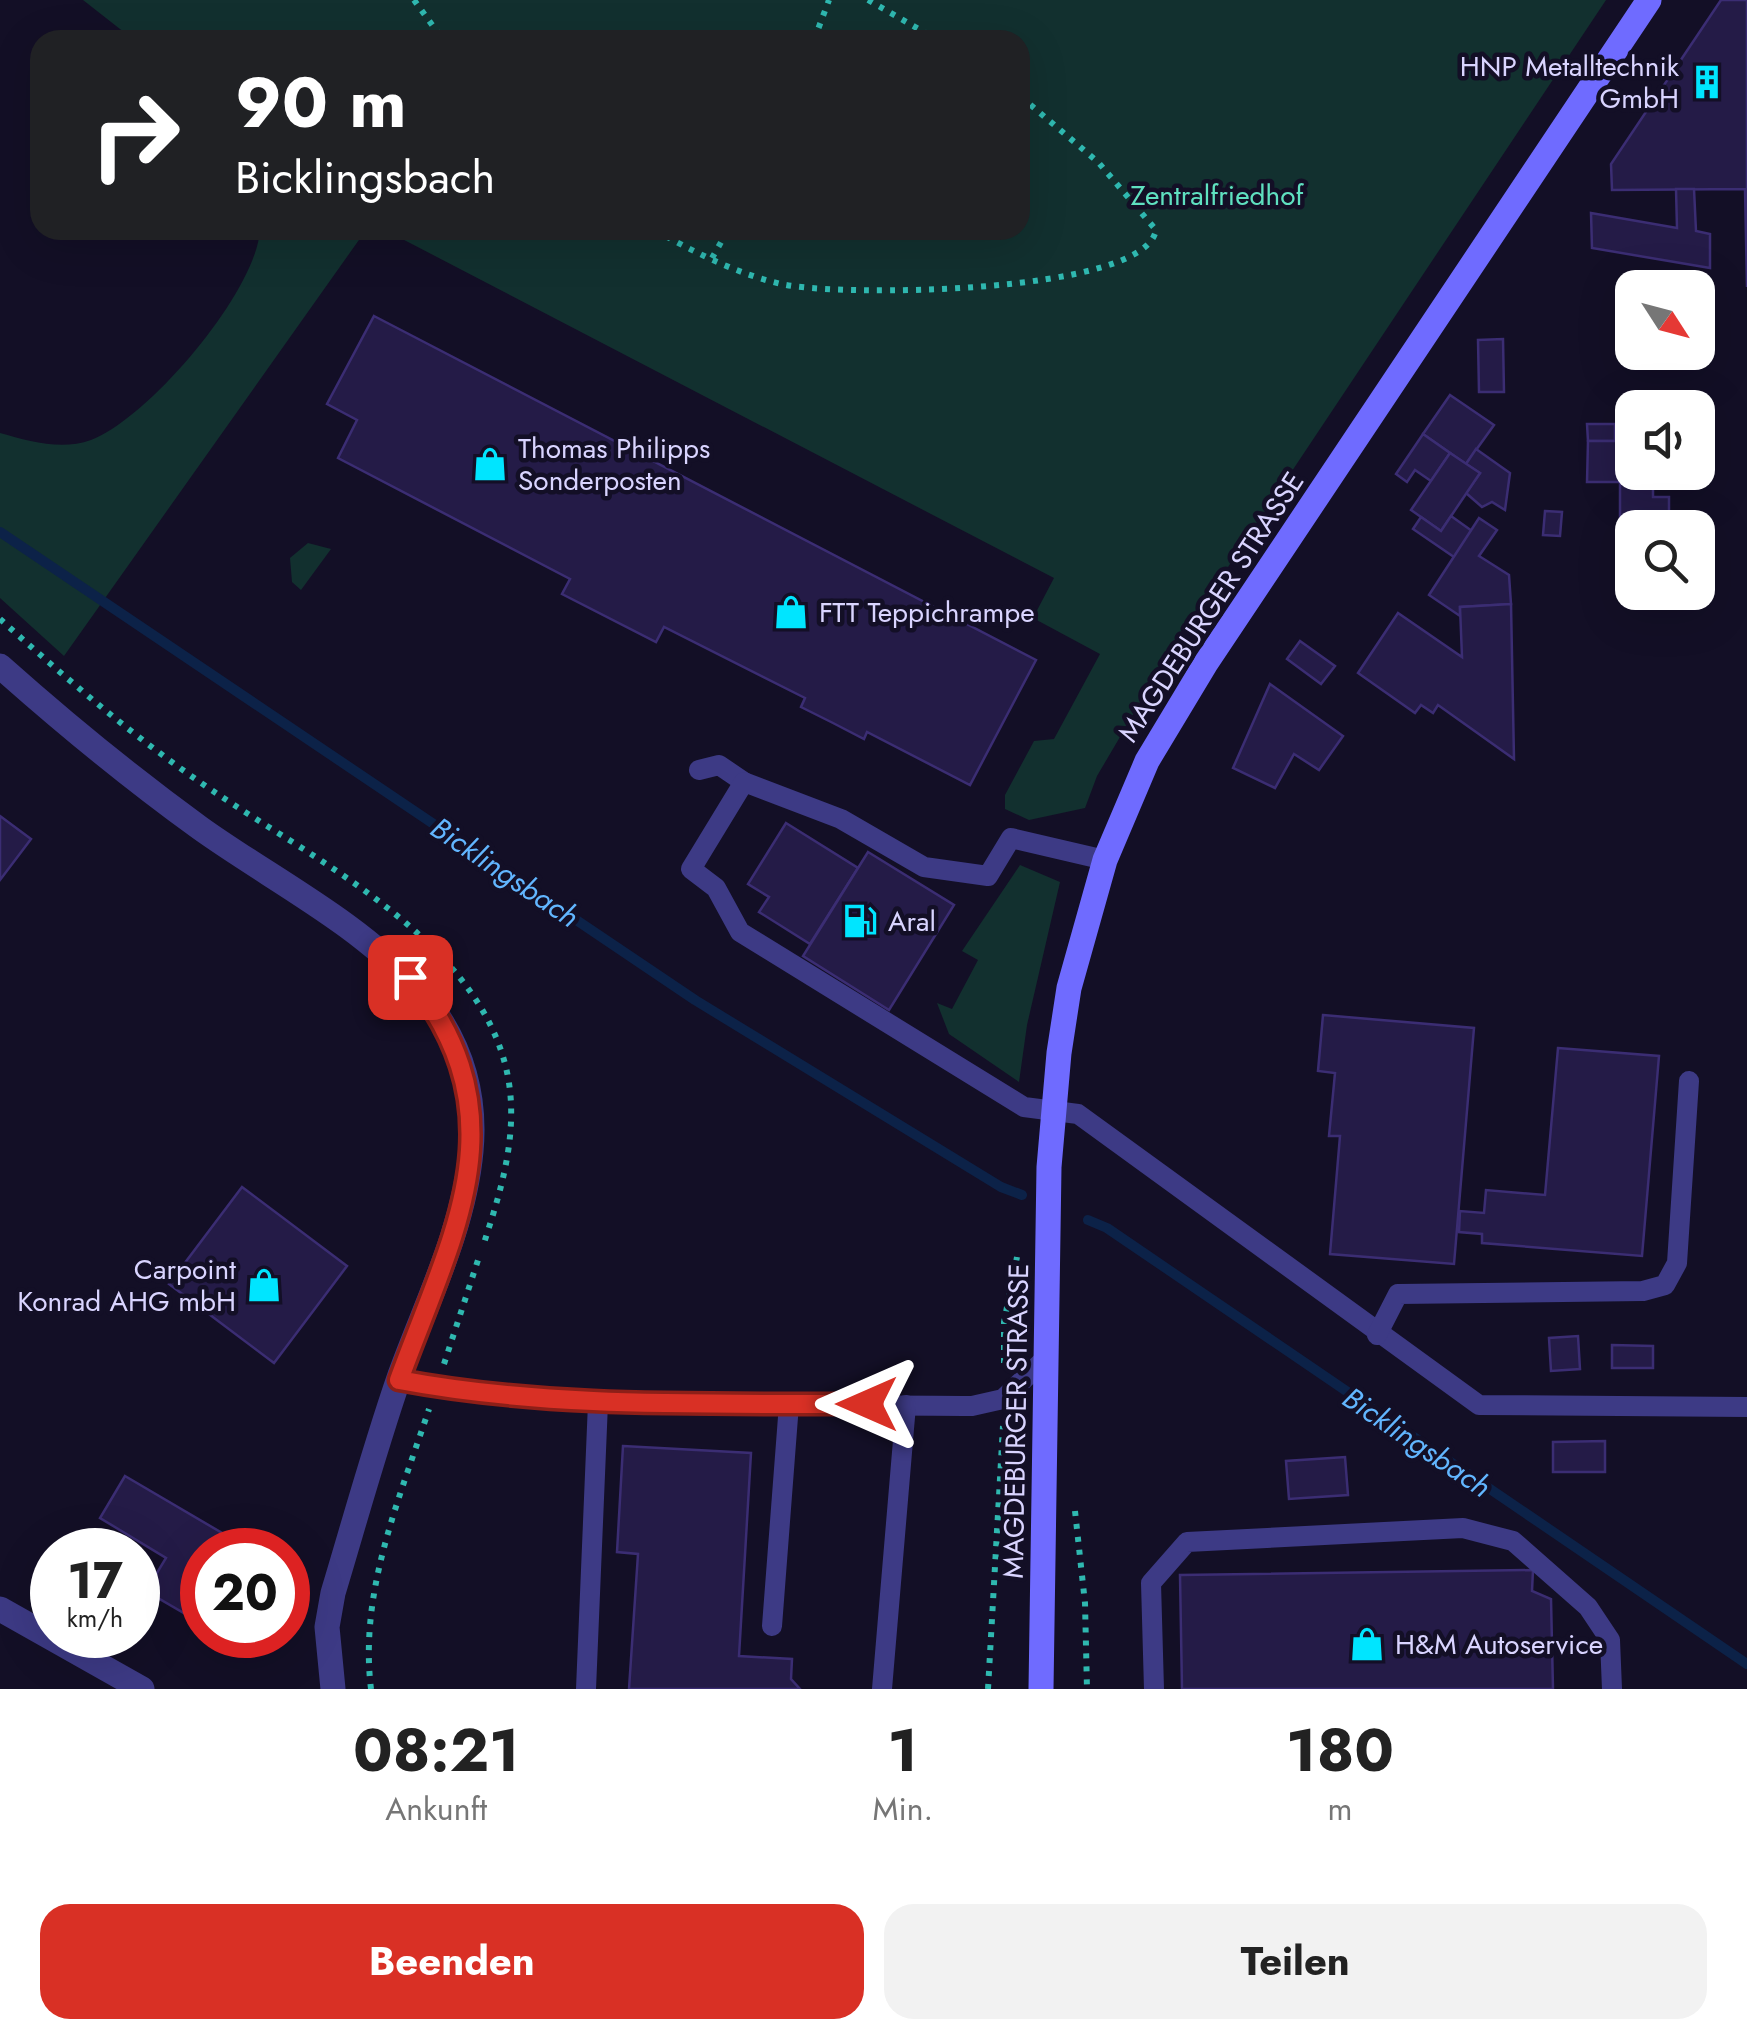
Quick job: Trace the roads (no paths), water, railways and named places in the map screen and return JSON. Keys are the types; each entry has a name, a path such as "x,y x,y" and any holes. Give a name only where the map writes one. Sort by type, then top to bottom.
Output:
{"main road":[{"name":"MAGDEBURGER STRASSE","path":"1042,1689 1052,1114 1070,988 1105,860 1147,761 1206,662 1649,0"}],"street":[{"path":"0,666 166,803 370,944 410,977 447,1028 467,1086 471,1151 452,1233 399,1380 333,1593 326,1627 333,1689"},
{"path":"0,1609 142,1689"}],"lane":[{"path":"699,770 719,765 744,782 841,819 924,867 988,876 1011,838 1105,860"},
{"path":"744,782 690,869 716,888 740,932 1024,1107 1052,1114 1078,1114 1479,1406 1747,1406"},
{"path":"1377,1335 1398,1294 1643,1291 1665,1285 1677,1263 1689,1081"},
{"path":"399,1380 598,1403 972,1406 1003,1399 1048,1356"},
{"path":"586,1689 598,1403"},
{"path":"772,1626 790,1404"},
{"path":"882,1689 906,1405"},
{"path":"1154,1689 1151,1583 1187,1542 1462,1528 1513,1542 1588,1607 1610,1640 1612,1689"}],"waterway":[{"name":"Bicklingsbach","path":"0,532 695,1000 1001,1187 1022,1195"},
{"name":"Bicklingsbach","path":"1088,1220 1107,1228 1747,1664"}],"place":[{"name":"HNP Metalltechnik GmbH","path":"1707,82"},
{"name":"Thomas Philipps Sonderposten","path":"490,464"},
{"name":"FTT Teppichrampe","path":"791,612"},
{"name":"Aral","path":"860,921"},
{"name":"Carpoint Konrad AHG mbH","path":"264,1285"},
{"name":"H&M Autoservice","path":"1367,1644"}],"park label":[{"name":"Zentralfriedhof","path":"1217,195"}]}
